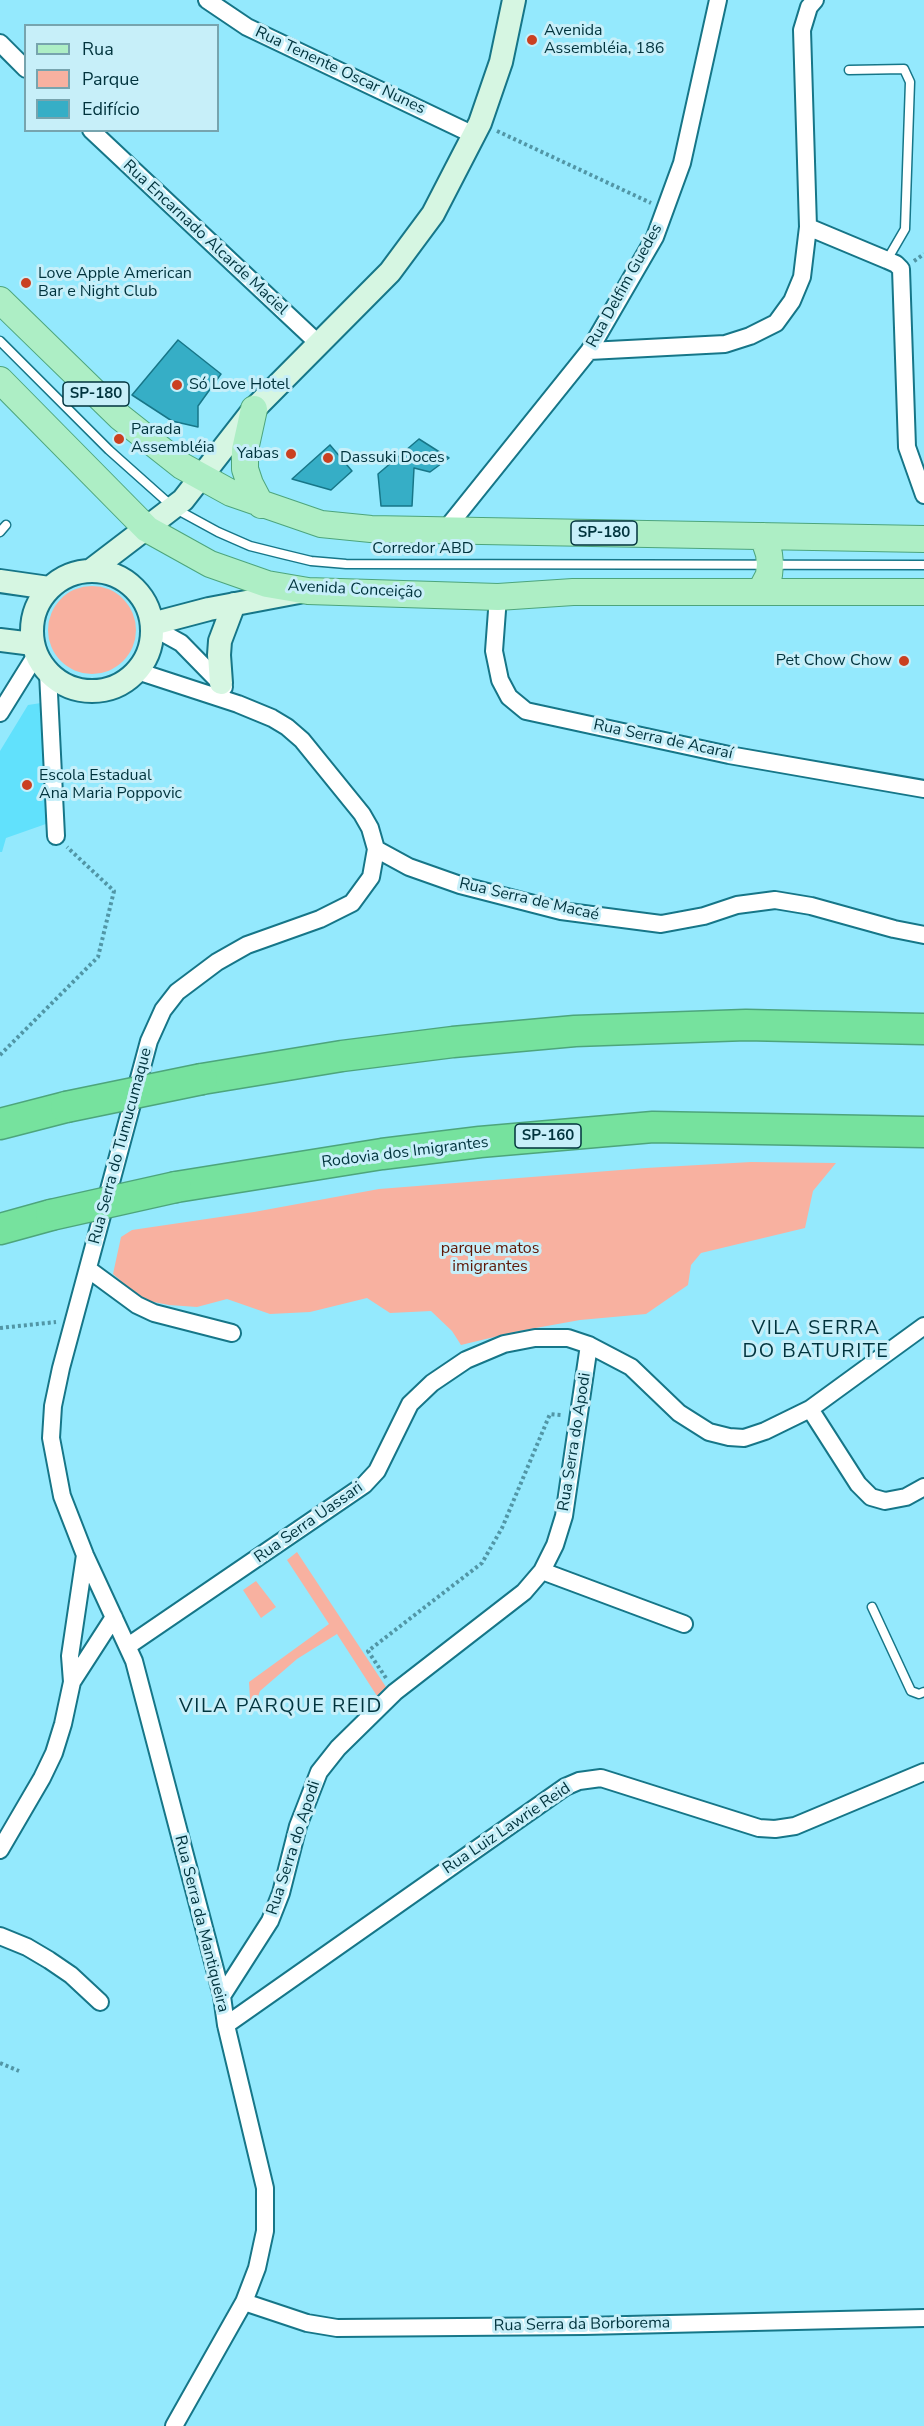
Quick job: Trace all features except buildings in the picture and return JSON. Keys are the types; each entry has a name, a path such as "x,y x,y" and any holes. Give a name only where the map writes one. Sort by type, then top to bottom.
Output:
{"highway":[{"path":"0,1124 66,1107 202,1079 342,1056 453,1042 575,1031 746,1025 924,1029"},
{"name":"Rodovia dos Imigrantes","path":"0,1228 176,1187 382,1154 480,1142 654,1127 924,1132"}],"main road":[{"name":"SP-180","path":"0,300 120,417 157,448 201,478 231,493 321,524 446,530 924,539"},
{"name":"Avenida Conceição","path":"0,380 147,529 186,552 237,575 308,591 498,597 573,592 924,592"},
{"path":"254,409 245,450 245,469 261,505"},
{"path":"760,592 769,575 770,564 763,536"}],"street":[{"name":"Rua Tenente Oscar Nunes","path":"207,0 247,27 478,129"},
{"path":"90,571 115,550 174,508 201,478 254,409 390,272 433,214 478,129 501,62 514,0"},
{"name":"Rua Delfim Guedes","path":"446,530 589,351 655,237 682,163 718,0"},
{"path":"589,351 725,344 750,336 776,322 792,301 802,277 808,227 802,30 809,7 815,0"},
{"path":"0,43 24,67"},
{"name":"Rua Encarnado Alcarde Maciel","path":"93,132 320,345"},
{"path":"808,227 897,264 901,269 907,447 924,495"},
{"path":"0,640 39,657 66,686 96,691 118,684 136,671 145,658 151,643 152,626 147,607 124,580 108,573 90,571 75,573 61,579 49,588 38,604 32,624 39,657 56,836"},
{"path":"1,578 49,588"},
{"path":"152,626 234,604 308,591"},
{"name":"Rua Serra de Acaraí","path":"498,597 494,651 500,681 509,697 526,711 729,755 924,789"},
{"path":"221,682 220,641 234,604"},
{"path":"152,626 181,643 221,682 238,704"},
{"path":"0,713 39,657"},
{"path":"136,671 238,704 287,727 302,740 362,814 370,828 376,849"},
{"name":"Rua Serra de Macaé","path":"376,849 409,867 460,885 561,911 661,924 704,916 737,905 775,900 811,906 924,935"},
{"name":"Rua Serra do Tumucumaque","path":"85,1555 62,1496 51,1438 59,1377 149,1041 163,1010 177,992 217,962 247,945 320,919 352,903 370,877 376,849"},
{"path":"88,1269 137,1305 154,1313 232,1333"},
{"name":"Rua Serra Uassari","path":"128,1646 364,1485 377,1471 410,1404 432,1383 466,1360 504,1344 535,1338 568,1338 589,1345 631,1366 680,1413 709,1431 729,1437 744,1438 765,1431 810,1409 924,1326"},
{"name":"Rua Serra do Apodi","path":"222,1996 270,1921 281,1893 298,1826 319,1772 338,1748 395,1692 524,1592 542,1571 555,1545 564,1516 589,1345"},
{"path":"810,1409 858,1484 871,1497 885,1501 906,1497 924,1487"},
{"path":"0,1850 33,1795 54,1753 72,1682 70,1656 85,1555"},
{"name":"Rua Serra da Mantiqueira","path":"85,1555 134,1661 222,1996 226,2025 265,2188 265,2231 257,2268 244,2302 174,2426"},
{"path":"542,1571 684,1624"},
{"path":"72,1682 114,1617"},
{"name":"Rua Luiz Lawrie Reid","path":"226,2025 565,1787 579,1780 601,1778 752,1825 775,1829 795,1826 924,1772"},
{"path":"0,1936 27,1947 49,1960 100,2002"},
{"name":"Rua Serra da Borborema","path":"244,2302 307,2322 337,2328 584,2326 924,2318"}],"lane":[{"path":"849,70 904,69 910,82 905,229 887,260"},
{"name":"Corredor ABD","path":"0,341 108,450 174,508 250,546 311,561 334,563 924,565"},
{"path":"872,1607 911,1691 919,1694 924,1692"}],"path":[{"path":"478,129 666,210"},
{"path":"0,1055 98,957 114,891 56,836"},
{"path":"0,1328 75,1319"},
{"path":"395,1692 368,1651 483,1563 502,1528 550,1414 580,1417"},
{"path":"0,2063 19,2071"}],"shaded area":[{"name":"Escola Estadual Ana Maria Poppovic","path":"41,703 60,819 6,838 2,852 0,852 0,751 28,705"}],"green space":[{"path":"92,586 117,593 129,605 136,630 129,655 117,667 92,674 67,667 55,655 48,630 55,605 67,593"},
{"name":"parque matos imigrantes","path":"751,1162 836,1163 813,1191 805,1228 701,1253 691,1265 688,1285 646,1314 580,1320 461,1345 452,1331 431,1311 390,1313 367,1298 310,1312 270,1314 227,1299 197,1307 169,1305 132,1298 113,1274 121,1237 132,1230 254,1212 379,1189"},
{"path":"297,1552 386,1687 377,1696 337,1634 297,1659 260,1691 251,1716 249,1682 329,1624 287,1560"},
{"path":"256,1581 276,1607 261,1618 243,1590"}],"place":[{"name":"Avenida Assembléia, 186","path":"532,40"},
{"name":"Love Apple American Bar e Night Club","path":"26,283"},
{"name":"Só Love Hotel","path":"177,385"},
{"name":"Parada Assembléia","path":"119,439"},
{"name":"Yabas","path":"291,454"},
{"name":"Dassuki Doces","path":"328,458"},
{"name":"Pet Chow Chow","path":"904,661"},
{"name":"Escola Estadual Ana Maria Poppovic","path":"27,785"}],"district":[{"name":"VILA SERRA DO BATURITE","path":"816,1340"},
{"name":"VILA PARQUE REID","path":"281,1707"}]}
